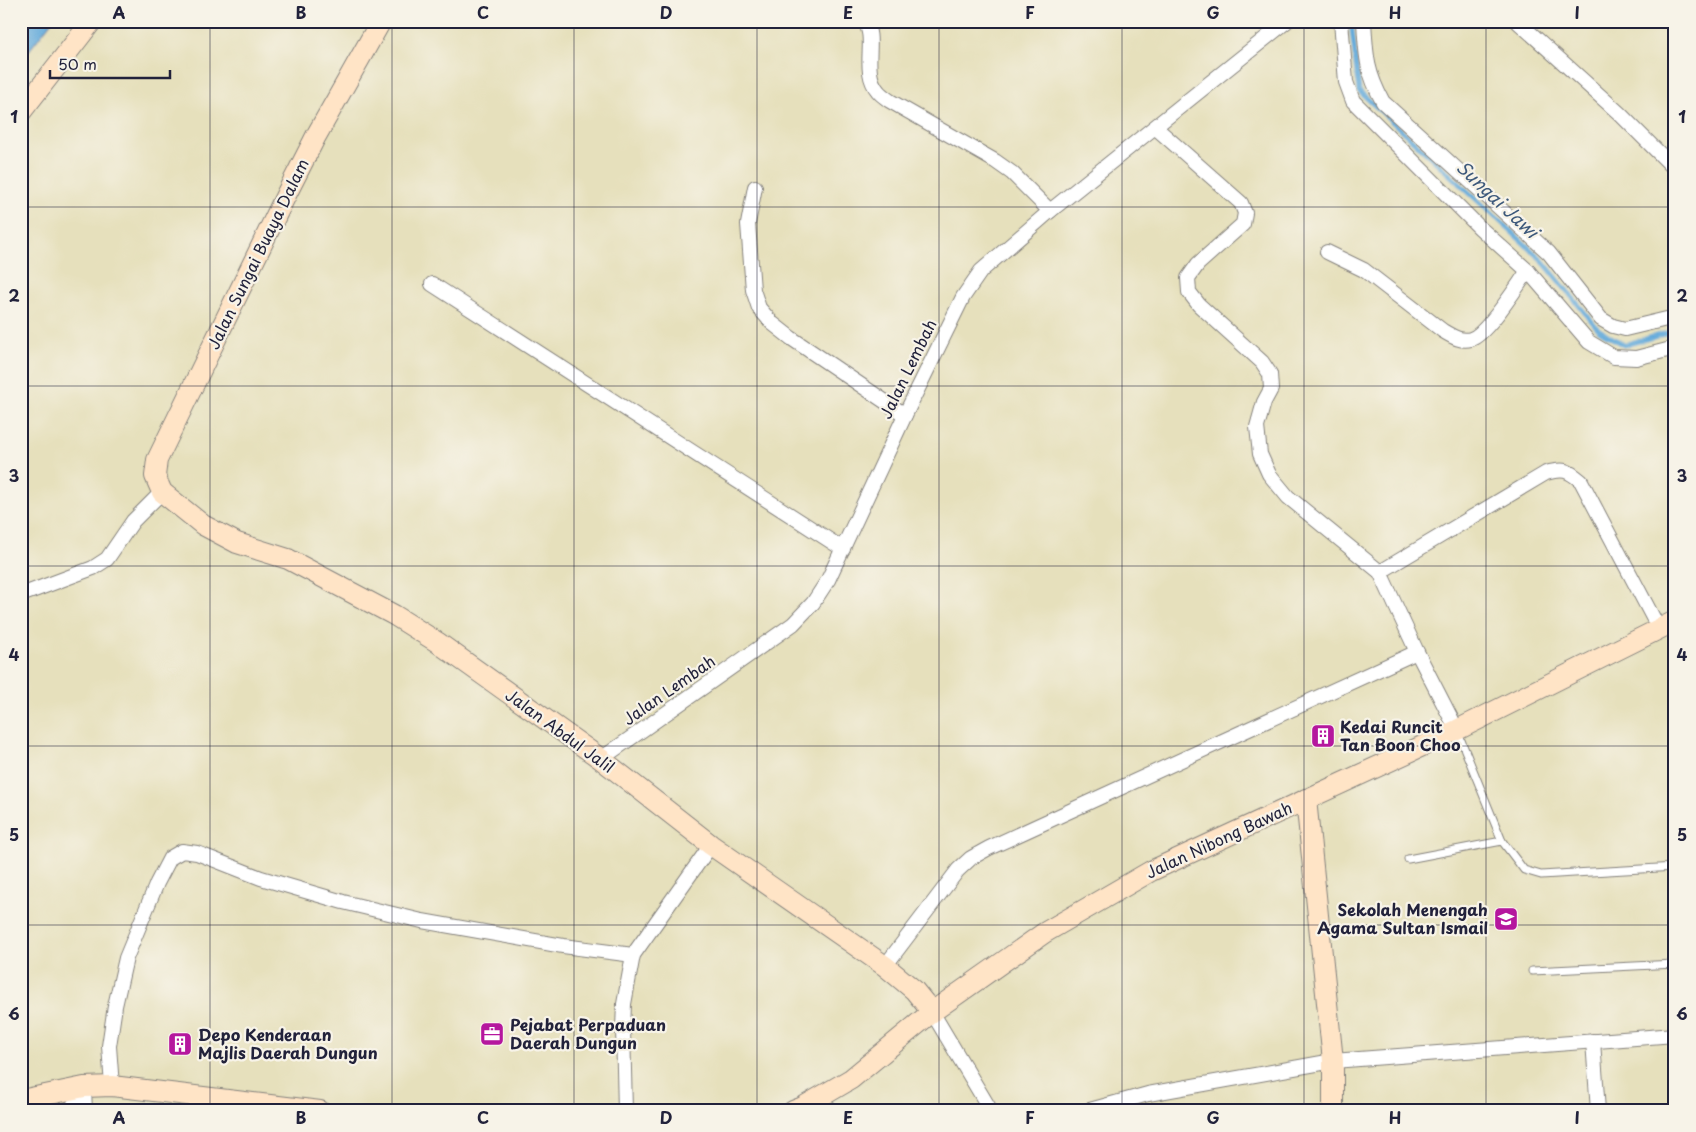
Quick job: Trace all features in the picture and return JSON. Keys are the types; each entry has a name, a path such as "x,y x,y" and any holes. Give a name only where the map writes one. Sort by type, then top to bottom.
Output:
{"street":[{"path":"21,112 92,21"},
{"name":"Jalan Sungai Buaya Dalam","path":"162,492 155,476 157,460 299,168 381,21"},
{"path":"864,21 869,31 870,77 877,90 890,101 995,161 1012,173 1050,211"},
{"name":"Jalan Lembah","path":"601,760 792,624 818,595 828,580 904,415 963,297 981,271 1050,211 1156,128 1287,21"},
{"path":"1342,21 1346,82 1353,101 1480,228 1528,271 1589,342 1614,357 1636,358 1675,348"},
{"path":"1364,21 1366,61 1372,83 1383,102 1548,254 1601,319 1613,326 1625,329 1675,317"},
{"path":"1516,21 1619,114 1675,169"},
{"path":"1156,128 1241,203 1245,212 1243,224 1198,264 1188,278 1189,292 1199,305 1262,362 1270,374 1271,389 1264,402 1257,427 1260,454 1269,474 1288,497 1380,572 1456,730"},
{"path":"755,187 748,224 753,290 759,308 772,323 791,338 904,415"},
{"path":"1327,252 1364,270 1442,331 1457,339 1472,339 1484,332 1528,271"},
{"path":"432,284 843,549"},
{"path":"1380,572 1546,473 1559,470 1570,472 1581,482 1667,625"},
{"path":"21,595 93,568 107,559 133,520 162,492"},
{"name":"Jalan Abdul Jalil","path":"162,492 203,525 236,543 288,560 394,615 437,642 601,760 711,845 885,966 914,990 932,1012"},
{"name":"Jalan Nibong Bawah","path":"793,1111 851,1079 932,1012 1044,933 1151,871 1456,730 1667,625"},
{"path":"885,966 946,884 971,858 997,844 1417,652"},
{"path":"1306,799 1333,1061 1333,1111"},
{"path":"625,1111 624,1004 633,955 711,845"},
{"path":"112,1086 109,1046 115,1006 126,958 157,883 170,858 182,851 197,853 261,878 343,902 422,921 554,944 633,955"},
{"path":"932,1012 991,1111"},
{"path":"1086,1111 1148,1094 1333,1061 1675,1035"},
{"path":"1593,1041 1598,1111"},
{"path":"21,1100 84,1087 112,1086 213,1104 320,1111"},
{"path":"70,1111 84,1087"},
{"path":"84,1087 85,1111"}],"lane":[{"path":"1456,730 1502,841 1524,870 1541,875 1675,867"},
{"path":"1408,860 1502,841"},
{"path":"1532,971 1675,964"}],"water":[{"path":"21,21 52,21 21,61"}],"waterway":[{"name":"Sungai Jawi","path":"1351,21 1359,91 1541,259 1599,330 1624,345 1675,331"}],"place":[{"name":"Kedai Runcit Tan Boon Choo","path":"1323,736"},
{"name":"Sekolah Menengah Agama Sultan Ismail","path":"1506,919"},
{"name":"Pejabat Perpaduan Daerah Dungun","path":"492,1034"},
{"name":"Depo Kenderaan Majlis Daerah Dungun","path":"180,1044"}]}
